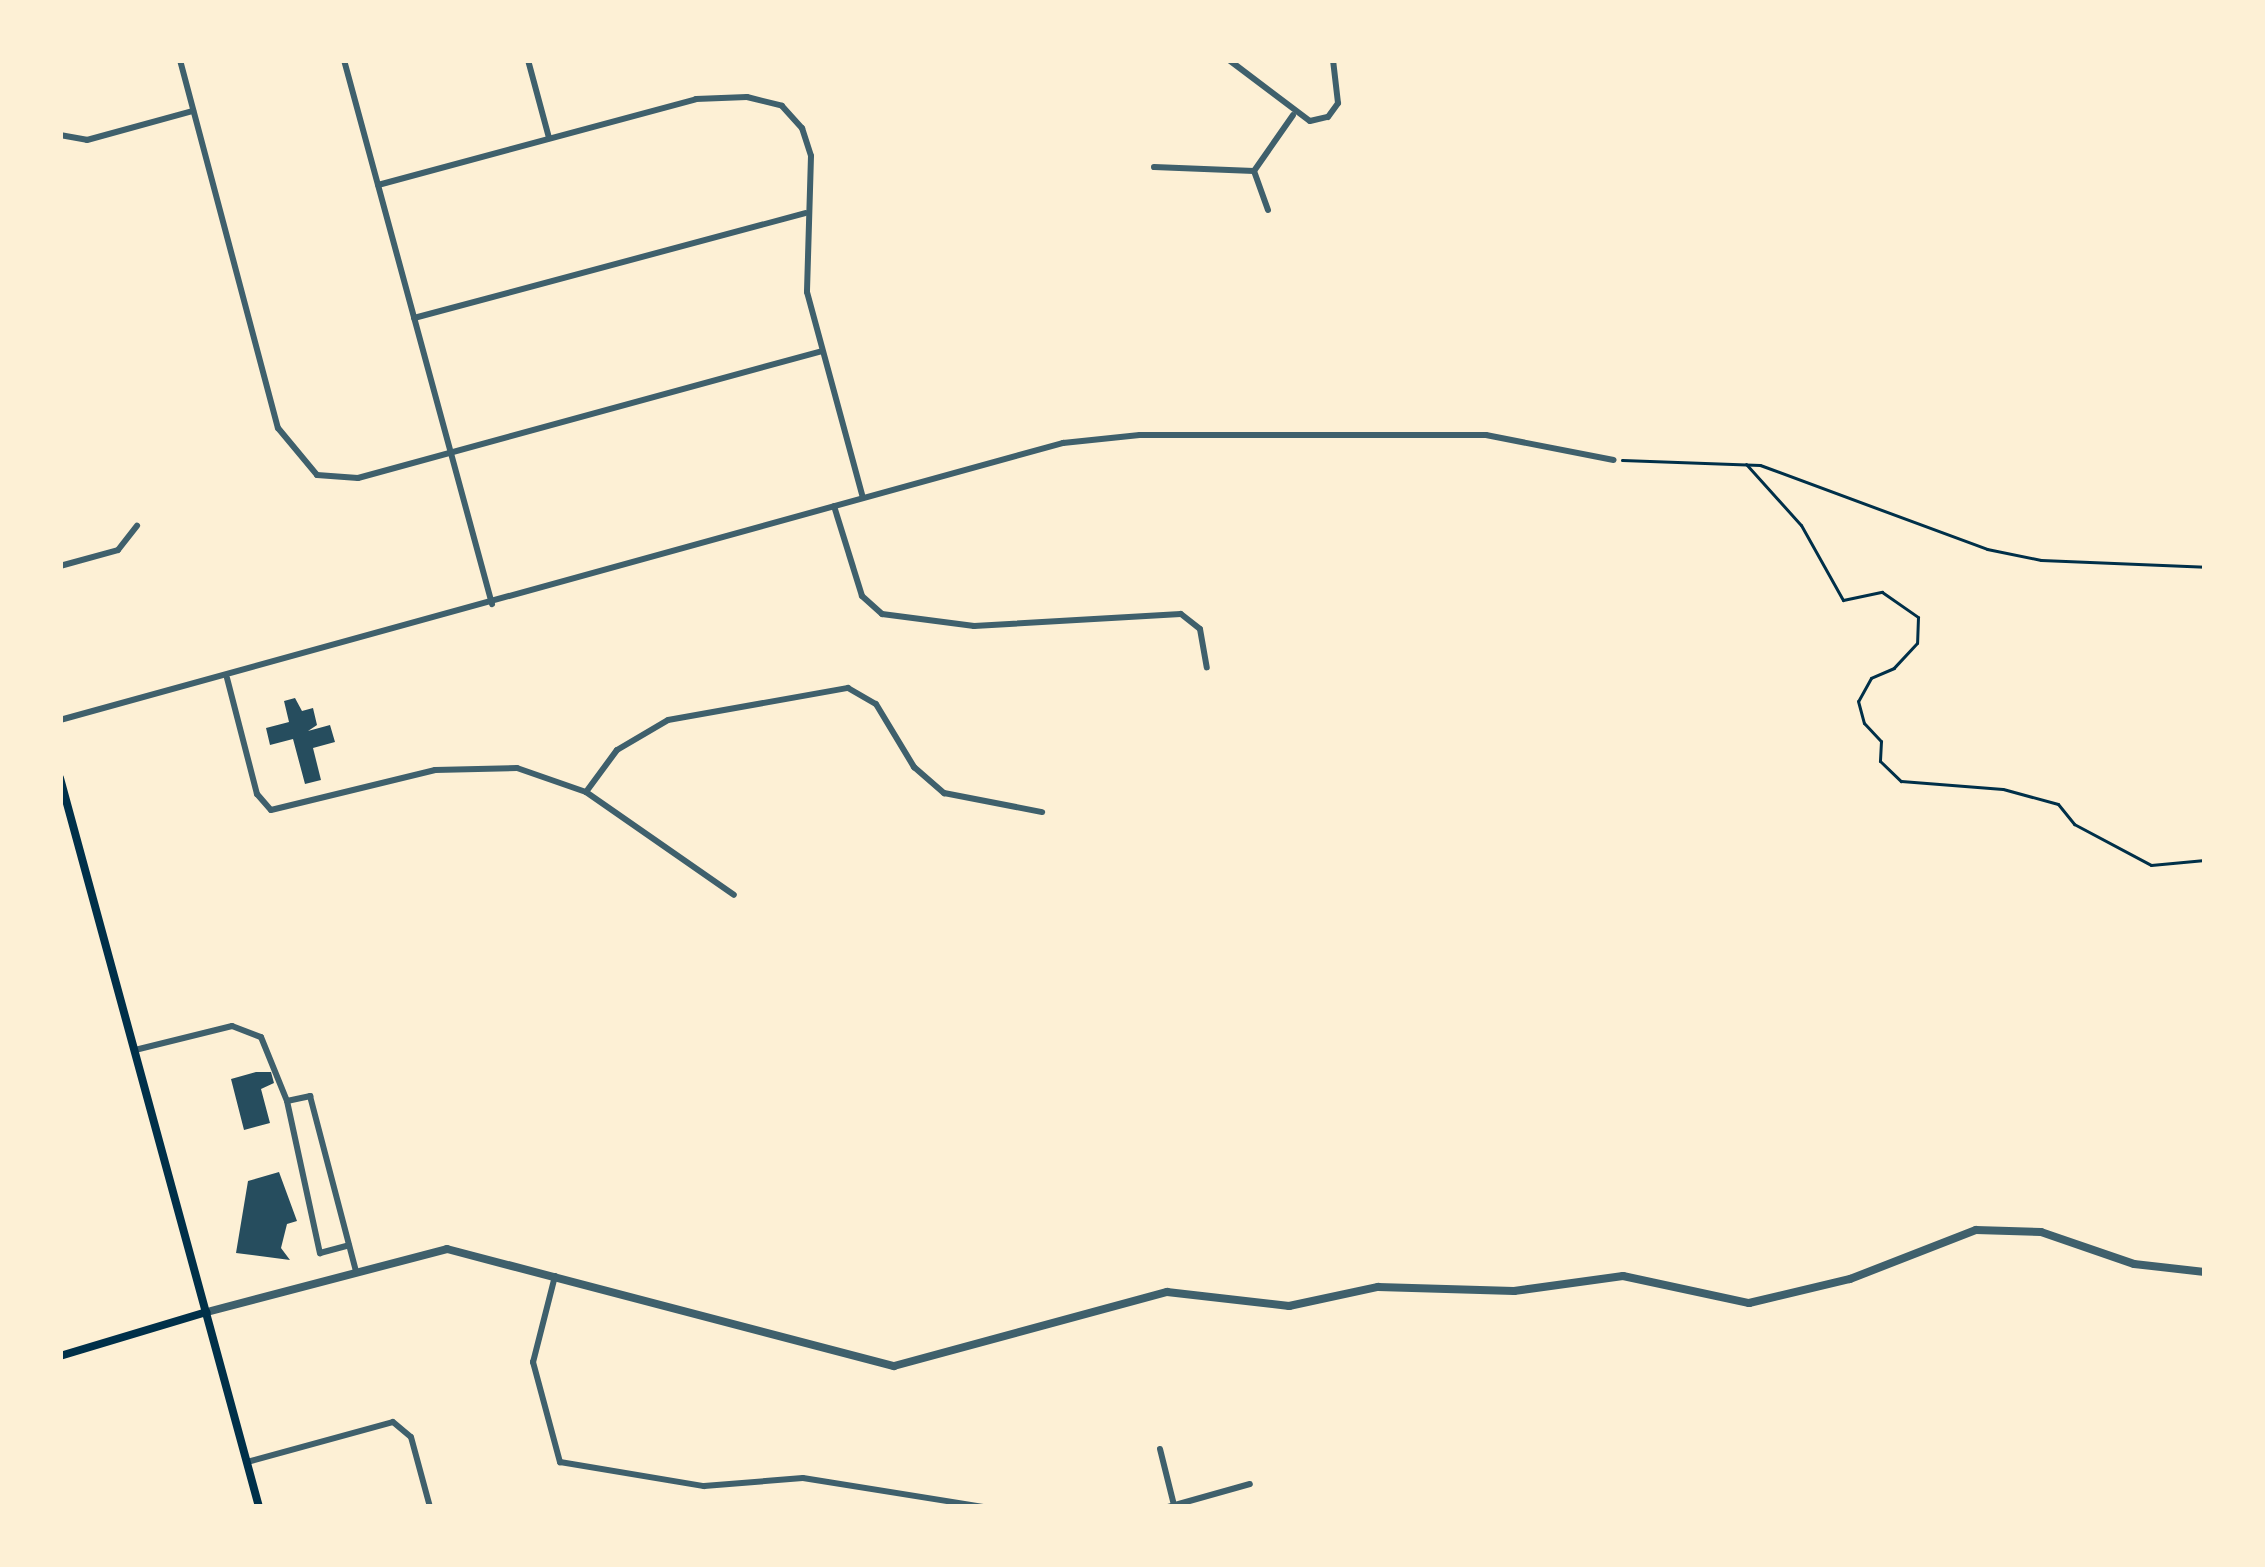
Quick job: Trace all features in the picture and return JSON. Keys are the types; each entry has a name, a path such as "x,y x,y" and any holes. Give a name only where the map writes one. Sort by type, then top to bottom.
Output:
{"main road":[{"path":"60,778 259,1507"},
{"path":"60,1355 206,1312"}],"street":[{"path":"180,60 290,450 306,468 339,480 822,351"},
{"path":"344,60 492,604"},
{"path":"528,60 550,139"},
{"path":"1229,60 1293,115 1319,120 1335,110 1333,60"},
{"path":"378,185 696,99 769,101 794,117 808,142 806,278 863,498"},
{"path":"60,135 87,140 193,111"},
{"path":"1254,171 1293,115"},
{"path":"1154,167 1254,171"},
{"path":"1254,171 1268,210"},
{"path":"414,318 806,213"},
{"path":"60,720 492,604 1034,448 1140,435 1486,435 1614,460"},
{"path":"834,506 862,596 881,614 974,626 1181,614 1200,628 1207,667"},
{"path":"60,566 118,550 137,526"},
{"path":"227,678 257,794 271,810 467,766 534,771 586,792 734,895"},
{"path":"586,792 616,750 668,720 848,688 875,704 914,766 944,793 1042,812"},
{"path":"135,1050 232,1026 257,1035 271,1050 287,1101 320,1253 350,1244"},
{"path":"287,1101 310,1096 356,1271"},
{"path":"206,1312 447,1250 894,1366 1167,1292 1289,1306 1378,1287 1514,1291 1623,1276 1749,1303 1850,1279 1976,1230 2041,1232 2134,1264 2205,1272"},
{"path":"555,1276 532,1362 560,1462 704,1486 795,1477 985,1507"},
{"path":"248,1462 393,1422 411,1437 430,1507"},
{"path":"1160,1449 1171,1506 1250,1484"},
{"path":"924,1497 927,1507"}],"path":[{"path":"1614,460 1746,464 1987,549 2092,568 2205,567"},
{"path":"1746,464 1801,525 1843,600 1882,592 1918,617 1917,643 1894,668 1870,678 1858,700 1881,741 1880,761 1900,781 2003,789 2058,804 2074,824 2151,865 2205,860"}],"building":[{"path":"295,698 302,711 313,708 317,725 308,731 330,725 335,742 313,748 321,780 305,784 293,739 270,745 266,728 289,722 284,701"},
{"path":"271,1072 274,1083 261,1089 270,1123 244,1130 231,1079"},
{"path":"279,1172 297,1221 287,1224 281,1248 290,1260 236,1253 248,1181"}]}
